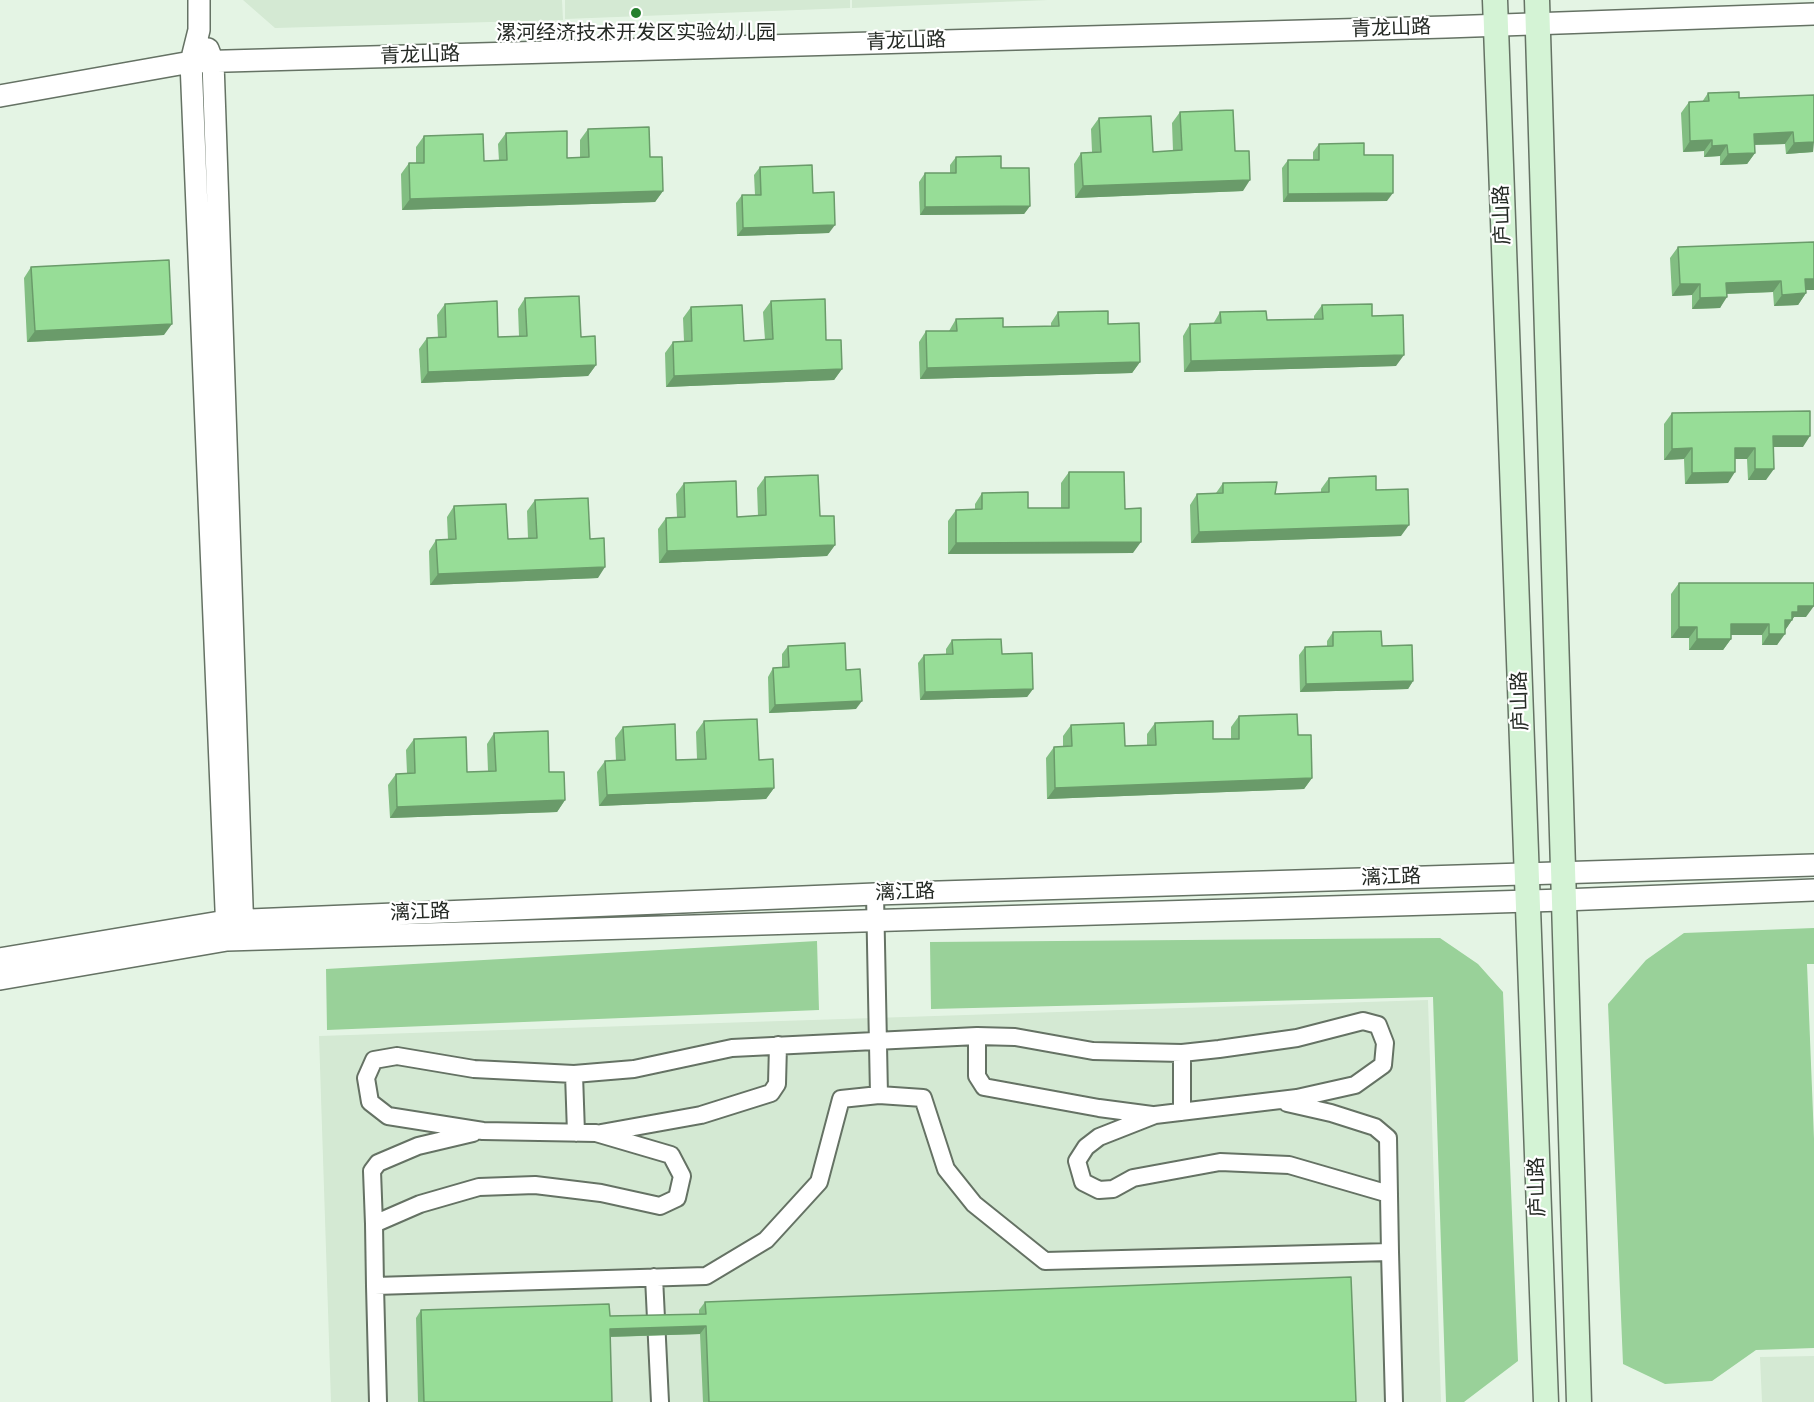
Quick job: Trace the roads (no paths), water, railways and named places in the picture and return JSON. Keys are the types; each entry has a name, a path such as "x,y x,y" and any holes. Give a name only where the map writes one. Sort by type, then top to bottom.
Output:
{"main road":[{"name":"庐山路","path":"1495,0 1546,1402"},
{"name":"庐山路","path":"1537,0 1579,1402"}],"street":[{"path":"199,0 199,30 191,62 235,930"},
{"name":"青龙山路","path":"0,96 191,62 1538,24 1814,14"},
{"path":"199,30 213,62 235,930"},
{"name":"漓江路","path":"0,959 235,930 875,894 1814,865"},
{"name":"漓江路","path":"0,979 235,930 876,921 1814,890"},
{"path":"875,894 879,1095"},
{"path":"778,1045 777,1084 771,1093 701,1115 596,1133 483,1131 388,1116 370,1102 366,1078 374,1060 396,1056 474,1070 574,1074 634,1069 732,1048 778,1045 977,1036 1015,1037 1093,1051 1182,1053 1297,1038 1363,1021 1378,1025 1385,1043 1383,1065 1355,1085 1297,1098 1155,1115 1099,1108 984,1087 977,1076 977,1036"},
{"path":"1182,1053 1182,1112"},
{"path":"574,1074 576,1133"},
{"path":"1334,1090 1335,1114"},
{"path":"375,1286 706,1276 766,1240 819,1182 841,1099 879,1095 923,1098 946,1169 974,1204 1045,1261 1390,1252"},
{"path":"1277,1100 1335,1114 1375,1127 1388,1138 1394,1402"},
{"path":"1099,1108 1099,1137"},
{"path":"1155,1115 1099,1137 1086,1147 1077,1161 1083,1182 1099,1190 1113,1189 1133,1178 1220,1162 1289,1165 1389,1194"},
{"path":"418,1120 418,1146"},
{"path":"663,1123 664,1153"},
{"path":"378,1402 372,1172 378,1163 418,1146 483,1131"},
{"path":"374,1224 420,1204 479,1187 534,1185 601,1193 660,1206 677,1198 682,1176 671,1155 596,1133"},
{"path":"654,1277 660,1402"}],"place":[{"name":"漯河经济技术开发区实验幼儿园","path":"636,13"}]}
